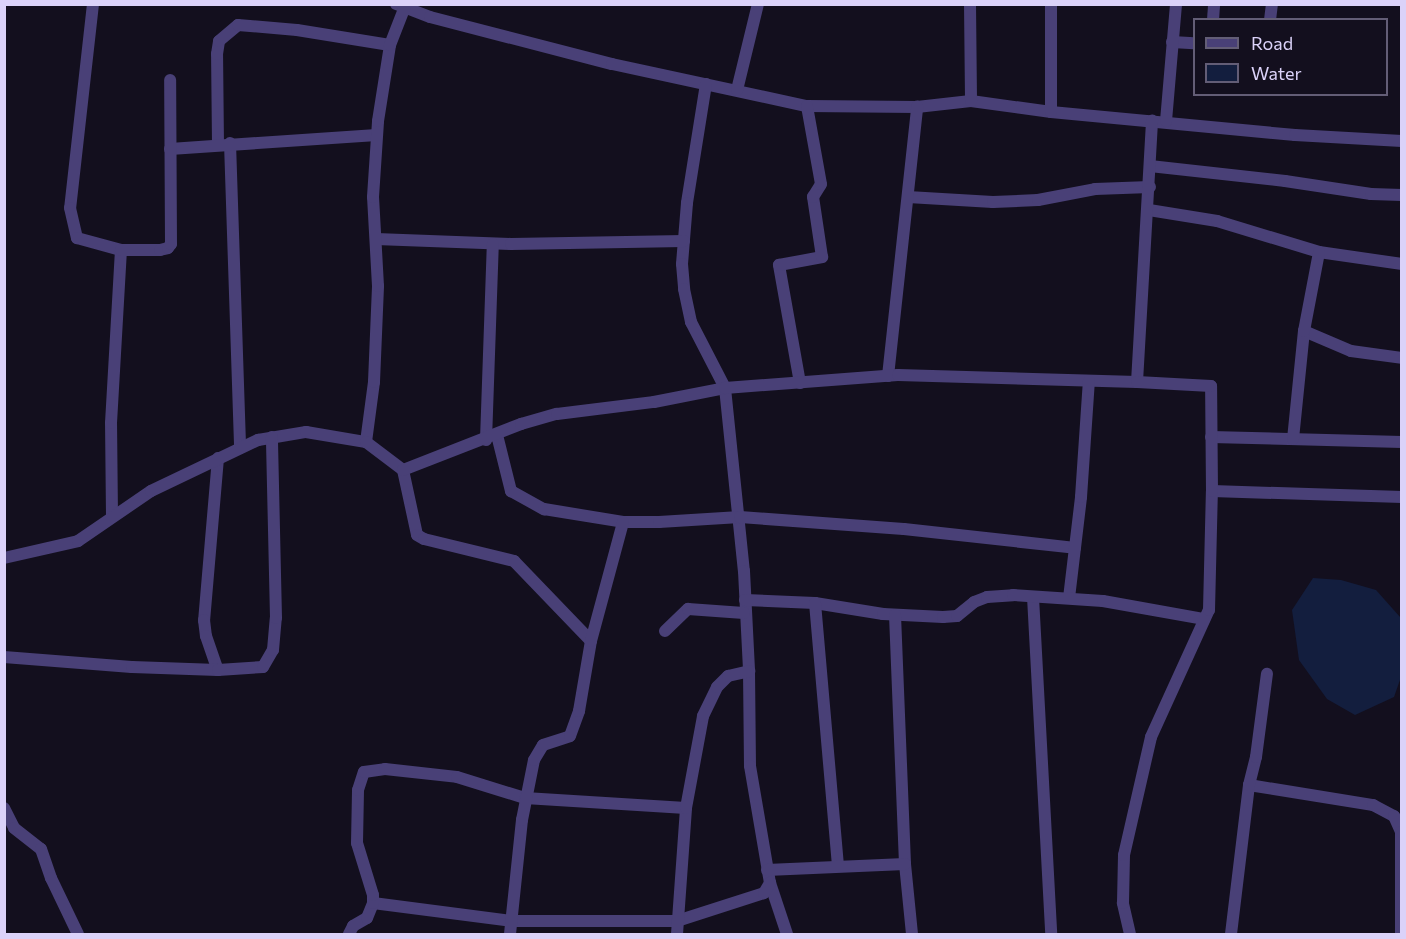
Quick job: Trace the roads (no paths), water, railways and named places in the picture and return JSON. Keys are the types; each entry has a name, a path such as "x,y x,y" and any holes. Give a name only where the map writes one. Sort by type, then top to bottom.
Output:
{"street":[{"path":"93,4 70,208 78,238 121,250 160,250 171,244 170,80"},
{"path":"737,90 758,4"},
{"path":"970,4 971,101"},
{"path":"1051,4 1051,112"},
{"path":"1166,121 1176,4"},
{"path":"366,442 375,370 378,286 373,197 377,135 390,45 402,6 430,17 612,64 807,106 917,107 971,101 1051,112 1166,121 1295,135 1401,141"},
{"path":"240,448 217,54 219,41 238,25 297,30 390,45"},
{"path":"1172,42 1193,43"},
{"path":"706,84 687,203 684,280 691,322 725,388 740,517 749,671 750,766 767,870 787,934"},
{"path":"800,383 779,265 822,257 813,197 821,184 807,106"},
{"path":"888,376 917,107"},
{"path":"1137,382 1149,210 1152,120"},
{"path":"170,149 377,135"},
{"path":"1150,166 1285,181 1371,194 1401,195"},
{"path":"908,197 993,202 1038,200 1095,189 1150,187"},
{"path":"1149,210 1216,221 1318,252 1401,264"},
{"path":"376,239 493,244 684,241"},
{"path":"493,244 492,437 511,491 523,499 544,508 623,522 740,517 904,529 1075,548"},
{"path":"112,516 111,423 121,250"},
{"path":"1293,439 1304,331 1318,252"},
{"path":"1304,331 1351,351 1401,358"},
{"path":"404,470 521,424 557,414 654,402 725,388 888,376 1211,386 1212,491 1209,610 1151,737 1124,855 1123,903 1131,934"},
{"path":"1069,598 1082,497 1089,381"},
{"path":"4,558 78,541 151,491 218,458 258,440 306,432 366,442 404,470 417,535 424,539 514,561 591,641"},
{"path":"4,657 132,667 218,669 263,667 273,650 276,618 272,437"},
{"path":"1211,437 1401,442"},
{"path":"218,458 204,620 206,636 218,669"},
{"path":"1212,491 1401,497"},
{"path":"510,934 525,798 534,760 543,745 570,736 579,711 591,641 623,522"},
{"path":"745,600 815,603 895,615 957,616 974,602 987,597 1069,598 1103,601 1204,620"},
{"path":"1033,597 1051,934"},
{"path":"815,603 838,865"},
{"path":"665,631 688,609 744,613"},
{"path":"895,615 905,864 912,934"},
{"path":"677,934 686,808 703,716 717,687 728,676 749,671"},
{"path":"1231,934 1249,785 1256,757 1267,674"},
{"path":"349,934 353,926 367,918 373,903 373,895 357,843 358,790 364,772 385,769 457,777 525,798 686,808"},
{"path":"1249,785 1373,805 1394,816 1401,832 1401,934"},
{"path":"4,808 14,828 41,849 51,878 78,934"},
{"path":"767,870 838,865 905,864"},
{"path":"373,903 511,921 677,921 764,894 770,883"}],"water":[{"path":"1313,578 1341,580 1376,590 1400,617 1401,677 1394,697 1355,715 1327,699 1299,660 1292,610"}]}
